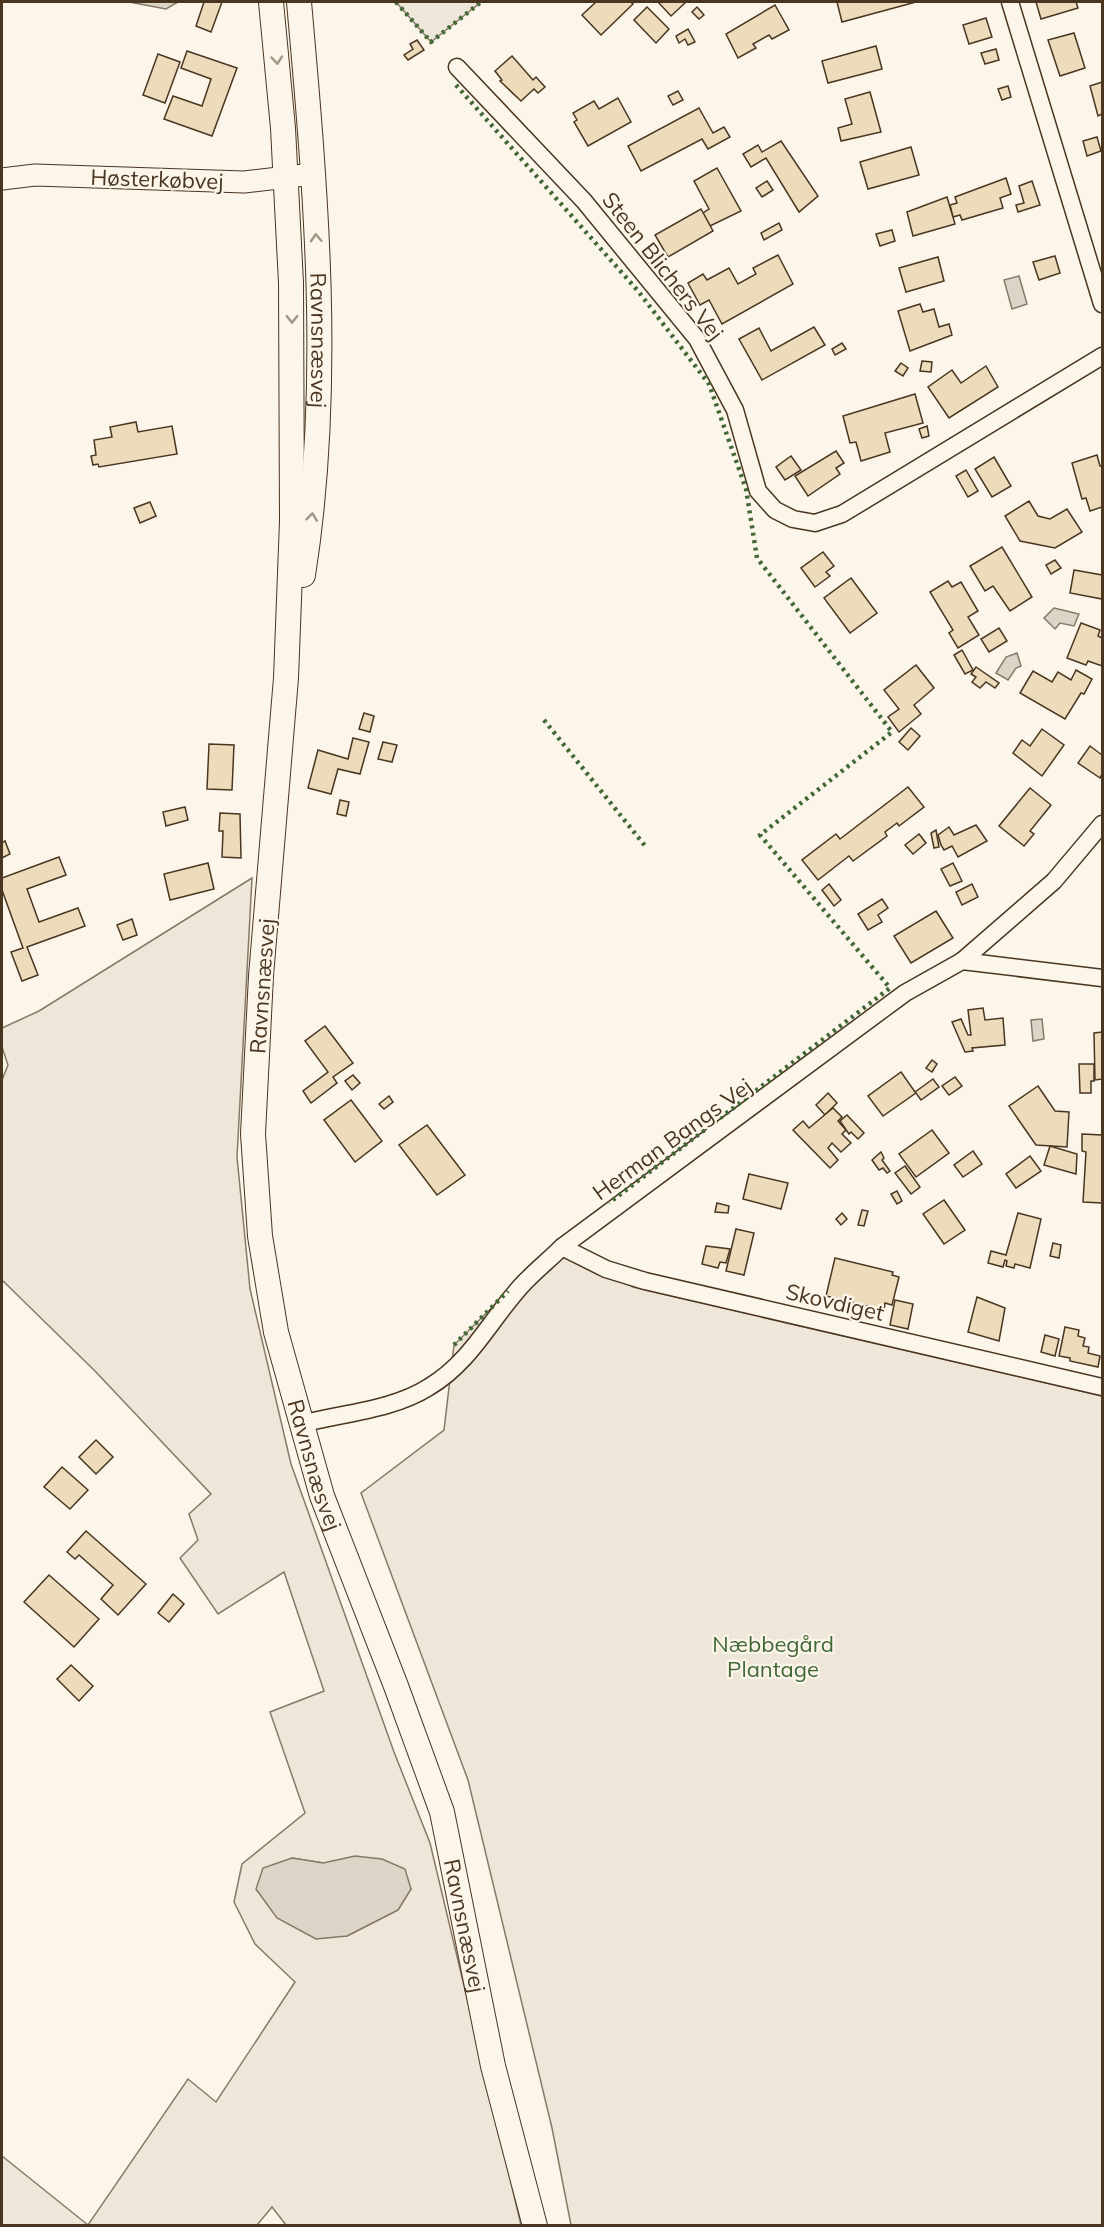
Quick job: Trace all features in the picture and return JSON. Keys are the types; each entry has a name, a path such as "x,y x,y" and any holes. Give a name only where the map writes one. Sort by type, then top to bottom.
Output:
{"main road":[{"name":"Ravnsnæsvej","path":"271,2 291,283 292,485 286,678 261,976 253,1134 260,1236 272,1311 322,1496 442,1812 493,2066 535,2226"},
{"name":"Ravnsnæsvej","path":"286,678 312,516 320,411 313,174 300,2"}],"street":[{"path":"1010,2 1102,304"},
{"name":"Steen Blichers Vej","path":"457,67 584,201 697,339 735,410 758,491 775,510 793,519 815,523 842,514 1102,356"},
{"name":"Høsterkøbvej","path":"2,179 35,176 244,182 313,174"},
{"name":"Herman Bangs Vej","path":"301,1424 400,1401 428,1388 453,1371 471,1352 521,1286 562,1247 905,993 962,961 1054,881 1102,824"},
{"path":"962,961 1102,978"},
{"name":"Skovdiget","path":"562,1247 606,1269 645,1281 1102,1387"}],"green space":[{"path":"396,2 481,2 431,42"},
{"path":"252,878 237,1157 250,1289 291,1464 394,1752 430,1843 521,2225 286,2225 272,2207 257,2225 88,2225 188,2079 216,2102 295,1982 255,1944 234,1902 242,1864 305,1813 270,1712 324,1691 284,1572 218,1614 180,1558 198,1540 189,1514 211,1494 95,1371 2,1280 2,1080 8,1065 2,1047 2,1028 39,1011","holes":["292,1858 323,1863 411,1889 398,1910 347,1936"]},
{"name":"Næbbegård Plantage","path":"556,1244 633,1287 1102,1396 1102,2225 571,2225 552,2128 468,1780 361,1493 444,1430 454,1345"},
{"path":"2,2156 88,2225 2,2225"}],"shaded area":[{"path":"129,2 178,2 166,9"},
{"path":"1019,276 1027,304 1012,309 1004,280"},
{"path":"1054,608 1079,614 1074,626 1060,623 1055,629 1044,618"},
{"path":"1017,653 1021,666 1016,668 1008,680 996,673 1006,657"},
{"path":"1042,1019 1044,1039 1033,1041 1031,1020"},
{"path":"355,1856 382,1859 405,1869 411,1889 398,1910 347,1936 316,1939 277,1918 256,1889 263,1868 292,1858 323,1863"}],"building":[{"path":"204,2 222,2 211,32 196,26"},
{"path":"596,2 631,2 633,4 601,35 582,15"},
{"path":"658,2 686,2 671,16"},
{"path":"837,2 916,2 842,22"},
{"path":"1036,2 1076,2 1078,8 1041,19"},
{"path":"775,5 789,30 772,39 769,35 753,44 756,48 738,58 726,34"},
{"path":"647,7 669,29 656,43 634,20"},
{"path":"697,7 704,15 699,19 692,12"},
{"path":"986,18 992,37 969,44 963,25"},
{"path":"688,29 695,42 688,45 685,39 679,43 676,36"},
{"path":"1074,33 1085,68 1060,76 1048,40"},
{"path":"417,40 424,50 408,60 404,55 413,49 410,44"},
{"path":"876,46 882,69 828,83 822,61"},
{"path":"996,49 999,60 985,64 981,53"},
{"path":"187,51 237,68 212,136 164,119 173,96 202,106 211,79 181,68"},
{"path":"158,54 180,62 165,103 143,95"},
{"path":"512,56 533,80 536,77 545,87 538,93 534,89 521,101 500,81 502,80 495,71"},
{"path":"1102,82 1102,114 1098,116 1090,86"},
{"path":"1008,86 1011,97 1002,100 998,89"},
{"path":"678,91 683,100 673,105 668,96"},
{"path":"870,92 881,132 841,141 838,128 852,124 845,99"},
{"path":"618,98 631,122 588,146 574,122 577,120 573,113 594,101 599,109"},
{"path":"699,108 713,133 724,127 730,137 708,149 702,139 641,171 628,146"},
{"path":"1097,137 1101,151 1087,156 1083,141"},
{"path":"781,141 818,196 799,212 766,158 751,167 743,154 758,145 762,152"},
{"path":"911,147 919,175 868,189 860,162"},
{"path":"717,168 741,211 710,226 703,213 709,209 694,181"},
{"path":"1006,178 1011,194 1000,198 1003,208 962,220 960,215 953,217 950,205 957,203 955,197"},
{"path":"767,181 773,190 762,197 756,188"},
{"path":"1032,181 1040,205 1018,212 1016,205 1024,203 1019,186"},
{"path":"947,197 955,224 913,236 907,212"},
{"path":"701,209 713,231 668,257 655,235"},
{"path":"779,223 782,230 764,240 761,233"},
{"path":"892,230 895,241 880,246 876,234"},
{"path":"778,255 793,284 722,324 709,300 700,305 688,283 703,274 707,280 729,268 738,284 756,274 753,268"},
{"path":"1055,256 1060,273 1039,280 1033,262"},
{"path":"938,257 944,281 906,292 899,268"},
{"path":"920,304 923,312 934,309 939,327 949,324 952,335 910,351 898,311"},
{"path":"814,327 825,345 762,380 739,339 759,328 771,351"},
{"path":"842,343 846,349 835,355 832,349"},
{"path":"922,361 932,362 931,372 920,371"},
{"path":"901,363 908,368 903,376 895,371"},
{"path":"986,366 998,387 949,418 928,387 952,370 961,383"},
{"path":"915,394 923,423 885,433 890,452 861,461 856,442 850,443 843,416"},
{"path":"136,422 138,432 172,426 177,454 99,467 98,464 93,465 91,456 96,455 94,440 112,437 110,427"},
{"path":"927,426 929,436 922,438 919,429"},
{"path":"836,451 844,463 836,468 840,474 808,496 795,476"},
{"path":"1097,455 1100,466 1102,466 1102,507 1090,511 1086,498 1082,499 1072,463"},
{"path":"791,456 801,470 785,480 776,467"},
{"path":"994,457 1011,486 992,497 975,469"},
{"path":"966,470 978,491 968,497 956,476"},
{"path":"1029,501 1038,516 1050,519 1067,509 1082,532 1055,548 1020,541 1005,516"},
{"path":"150,502 156,516 140,523 134,508"},
{"path":"1002,547 1032,597 1010,611 993,586 985,591 970,566"},
{"path":"823,552 834,566 826,572 830,576 815,587 801,568"},
{"path":"1055,560 1061,568 1051,574 1046,565"},
{"path":"1074,570 1102,575 1102,599 1070,593"},
{"path":"851,578 877,613 850,633 824,598"},
{"path":"948,581 952,587 961,582 978,611 968,617 979,635 958,648 949,633 953,630 930,592"},
{"path":"1081,623 1100,630 1098,636 1102,638 1102,666 1088,661 1086,665 1067,658"},
{"path":"999,628 1007,641 989,652 981,639"},
{"path":"962,650 973,670 965,674 954,655"},
{"path":"916,665 934,688 914,705 921,714 899,732 888,717 899,709 884,690"},
{"path":"976,667 999,683 995,688 986,682 980,688 972,682 976,677 971,674"},
{"path":"1076,670 1092,679 1065,719 1020,693 1033,671 1052,682 1058,672 1071,680"},
{"path":"364,713 374,716 370,732 359,729"},
{"path":"911,728 920,736 908,750 899,742"},
{"path":"1042,729 1064,745 1042,776 1013,753 1022,740 1030,746"},
{"path":"353,738 369,742 360,774 338,769 331,794 308,788 318,750 348,759"},
{"path":"383,742 397,745 392,762 378,759"},
{"path":"209,744 234,745 232,790 207,789"},
{"path":"1090,746 1102,755 1100,778 1078,763"},
{"path":"908,787 924,807 899,826 897,823 885,832 887,836 853,861 849,856 818,880 802,860 836,834 840,839"},
{"path":"1030,788 1051,805 1030,831 1034,834 1024,846 999,826"},
{"path":"340,800 349,802 346,816 337,814"},
{"path":"185,807 188,820 166,826 163,812"},
{"path":"220,813 240,814 241,858 222,857 223,831 219,831"},
{"path":"976,825 987,841 958,857 952,846 944,850 938,835 949,827 954,835"},
{"path":"936,830 939,847 934,848 931,833"},
{"path":"919,834 926,843 913,854 905,845"},
{"path":"5,841 10,854 2,858 2,843"},
{"path":"59,857 66,875 27,889 39,922 78,908 85,926 27,947 38,975 22,981 11,952 23,948 2,890 2,878"},
{"path":"208,863 214,889 170,900 164,874"},
{"path":"953,863 962,881 950,886 941,869"},
{"path":"829,884 841,900 834,906 822,890"},
{"path":"972,884 978,897 962,905 956,892"},
{"path":"882,899 888,908 878,915 882,922 868,930 858,914"},
{"path":"936,911 953,938 911,963 894,936"},
{"path":"132,919 137,935 123,940 117,925"},
{"path":"983,1008 985,1020 1003,1018 1005,1045 972,1048 973,1051 965,1052 952,1022 961,1019 968,1035 971,1035 968,1010"},
{"path":"325,1026 353,1063 333,1077 337,1083 311,1103 303,1091 328,1072 305,1041"},
{"path":"1102,1032 1102,1079 1095,1080 1094,1033"},
{"path":"932,1060 937,1064 932,1072 926,1068"},
{"path":"1079,1064 1094,1064 1091,1093 1080,1093"},
{"path":"901,1072 915,1092 933,1079 939,1087 921,1100 916,1093 883,1116 868,1096"},
{"path":"353,1075 360,1083 352,1090 345,1081"},
{"path":"955,1077 962,1086 949,1095 942,1086"},
{"path":"1038,1086 1055,1111 1069,1112 1067,1147 1036,1145 1009,1106"},
{"path":"828,1093 837,1103 825,1115 816,1105"},
{"path":"389,1096 393,1102 384,1109 379,1104"},
{"path":"351,1100 382,1141 355,1162 324,1120"},
{"path":"833,1108 842,1117 838,1121 846,1130 842,1134 851,1143 841,1152 832,1143 828,1148 838,1160 830,1168 793,1130 803,1121 809,1128"},
{"path":"847,1115 864,1133 858,1139 851,1132 849,1134 840,1121"},
{"path":"427,1125 465,1175 437,1195 399,1145"},
{"path":"932,1130 949,1153 916,1177 899,1154"},
{"path":"1082,1134 1102,1135 1102,1203 1083,1202 1086,1152 1082,1151"},
{"path":"1050,1146 1077,1154 1076,1174 1044,1165"},
{"path":"973,1151 982,1164 963,1177 954,1165"},
{"path":"881,1152 884,1158 882,1160 890,1171 887,1173 883,1168 879,1170 872,1160"},
{"path":"1030,1156 1041,1171 1016,1188 1006,1174"},
{"path":"905,1166 920,1187 911,1194 895,1173"},
{"path":"749,1174 788,1183 781,1209 743,1199"},
{"path":"897,1191 902,1201 897,1204 891,1194"},
{"path":"944,1200 965,1230 944,1244 923,1214"},
{"path":"717,1203 729,1206 728,1213 715,1212"},
{"path":"862,1210 868,1211 864,1226 858,1225"},
{"path":"842,1213 847,1219 841,1225 836,1219"},
{"path":"1018,1213 1041,1219 1030,1268 1015,1264 1014,1268 1006,1266 1007,1261 1005,1260 1003,1267 988,1263 991,1251 1006,1255"},
{"path":"736,1229 754,1233 744,1275 726,1271"},
{"path":"1053,1243 1061,1245 1059,1258 1050,1256"},
{"path":"706,1246 730,1249 726,1263 720,1262 718,1268 702,1264"},
{"path":"835,1258 893,1272 892,1275 899,1277 892,1305 885,1303 884,1310 826,1296"},
{"path":"977,1297 1005,1308 999,1341 968,1332"},
{"path":"895,1300 913,1304 908,1329 890,1325"},
{"path":"1065,1327 1079,1330 1078,1336 1085,1338 1083,1346 1089,1347 1088,1353 1100,1356 1098,1367 1070,1361 1070,1358 1059,1356"},
{"path":"1045,1335 1059,1339 1055,1356 1041,1352"},
{"path":"96,1440 113,1457 96,1474 79,1457"},
{"path":"62,1467 88,1490 70,1509 44,1487"},
{"path":"86,1531 146,1584 118,1615 101,1599 113,1585 79,1555 75,1559 67,1552"},
{"path":"49,1575 99,1619 74,1647 24,1602"},
{"path":"173,1594 184,1604 169,1622 158,1613"},
{"path":"71,1665 93,1686 79,1701 57,1679"}],"hedge":[{"path":"396,2 431,42 481,2"},
{"path":"456,85 638,291 709,384 746,489 757,558 892,732 760,835 890,988 609,1203"},
{"path":"544,720 646,847"},
{"path":"454,1345 508,1291"}]}
